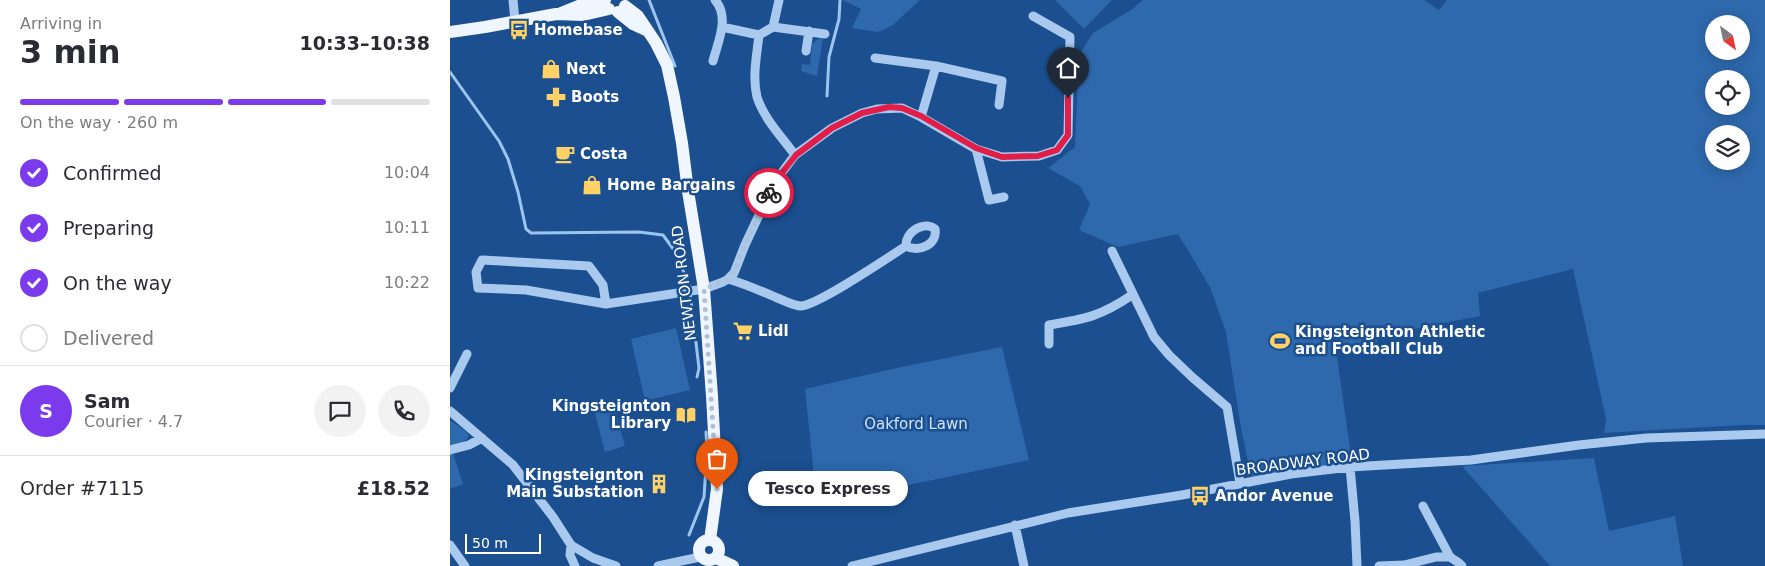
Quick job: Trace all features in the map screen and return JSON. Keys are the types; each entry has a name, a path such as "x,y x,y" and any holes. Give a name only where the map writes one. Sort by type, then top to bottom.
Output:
{"main road":[{"path":"450,32 485,28 556,14 591,1 615,4"},
{"name":"NEWTON ROAD","path":"615,4 633,24 646,30 662,54 671,80 699,290 717,484 710,540"},
{"path":"710,540 716,543 719,548 716,558 710,561 700,557 699,547 703,542 710,540"},
{"path":"716,558 733,566"}],"street":[{"path":"513,0 515,21"},
{"path":"713,61 722,27 719,5 714,0"},
{"path":"773,27 779,0"},
{"path":"606,304 603,286 589,266 482,260 476,272 478,288 526,290 606,304 699,290 728,279 734,272 774,183 796,155 832,128 862,113 889,107 902,108 921,116 976,148 1002,157 1038,156 1057,150 1068,135 1070,37 1032,16"},
{"path":"722,27 760,35 773,27 825,34"},
{"path":"806,51 809,31"},
{"path":"760,35 755,67 757,96 767,119 796,155"},
{"path":"875,58 936,66 1002,81 999,105"},
{"path":"921,116 936,66"},
{"path":"976,148 988,200 1004,197"},
{"path":"728,279 743,283 792,304 802,306 838,288 906,246"},
{"path":"1112,251 1154,337 1169,355 1227,407 1240,483"},
{"path":"1049,344 1049,325 1085,319 1111,309 1132,295"},
{"path":"450,388 467,354"},
{"path":"450,411 513,465 523,476 571,545 593,558 616,566"},
{"name":"BROADWAY ROAD","path":"852,566 1068,513 1182,495 1291,474 1472,460 1646,438 1765,434"},
{"path":"450,450 469,445 482,438"},
{"path":"1350,468 1357,566"},
{"path":"1424,506 1450,557"},
{"path":"1015,525 1024,566"},
{"path":"450,545 465,566"},
{"path":"571,545 570,556 575,566"},
{"path":"662,566 700,557"},
{"path":"1379,566 1404,565 1436,557 1450,557 1462,566"}],"green space":[{"path":"843,0 920,0 893,25 878,32 852,28 861,9"},
{"path":"1055,0 1112,0 1084,29"},
{"path":"1143,0 1424,0 1439,10 1447,0 1765,0 1765,425 1604,433 1606,419 1573,269 1478,293 1480,316 1378,336 1376,347 1336,350 1352,462 1251,477 1226,332 1210,287 1178,234 1118,247 1079,230 1090,204 1080,186 1048,168 1075,147 1079,55 1093,33 1131,10"},
{"path":"823,38 817,76 801,71 802,64 810,65 812,44 818,39"},
{"path":"676,328 690,390 645,401 631,339"},
{"name":"Oakford Lawn","path":"1002,347 1029,460 817,504 805,389"},
{"path":"613,401 625,446 605,452 593,406"},
{"path":"450,421 469,435 468,438 459,444 450,446"},
{"path":"453,453 463,484 450,489 450,454"},
{"path":"1594,458 1609,531 1675,516 1683,566 1550,566 1462,466"}],"waterway":[{"path":"649,0 675,66"},
{"path":"827,96 829,57 839,19 840,0"},
{"path":"450,72 499,141 508,159 526,229 531,233 639,232 663,235 674,250 689,284 699,368 697,377"},
{"path":"689,535 704,497 707,451 706,432"}],"way so far":[{"path":"717,489 704,289 723,282 734,272 769,193"}],"place":[{"name":"Homebase","path":"519,30"},
{"name":"Next","path":"551,69"},
{"name":"Boots","path":"556,97"},
{"name":"Costa","path":"565,154"},
{"name":"Home Bargains","path":"592,185"},
{"name":"Lidl","path":"743,331"},
{"name":"Kingsteignton Athletic and Football Club","path":"1280,341"},
{"name":"Kingsteignton Library","path":"686,415"},
{"name":"Kingsteignton Main Substation","path":"659,484"},
{"name":"Tesco Express","path":"717,489"},
{"name":"Andor Avenue","path":"1200,496"}],"route":[{"path":"769,193 774,183 796,155 832,128 862,113 889,107 902,108 921,116 976,148 1002,157 1038,156 1057,150 1068,135 1068,98"}]}
